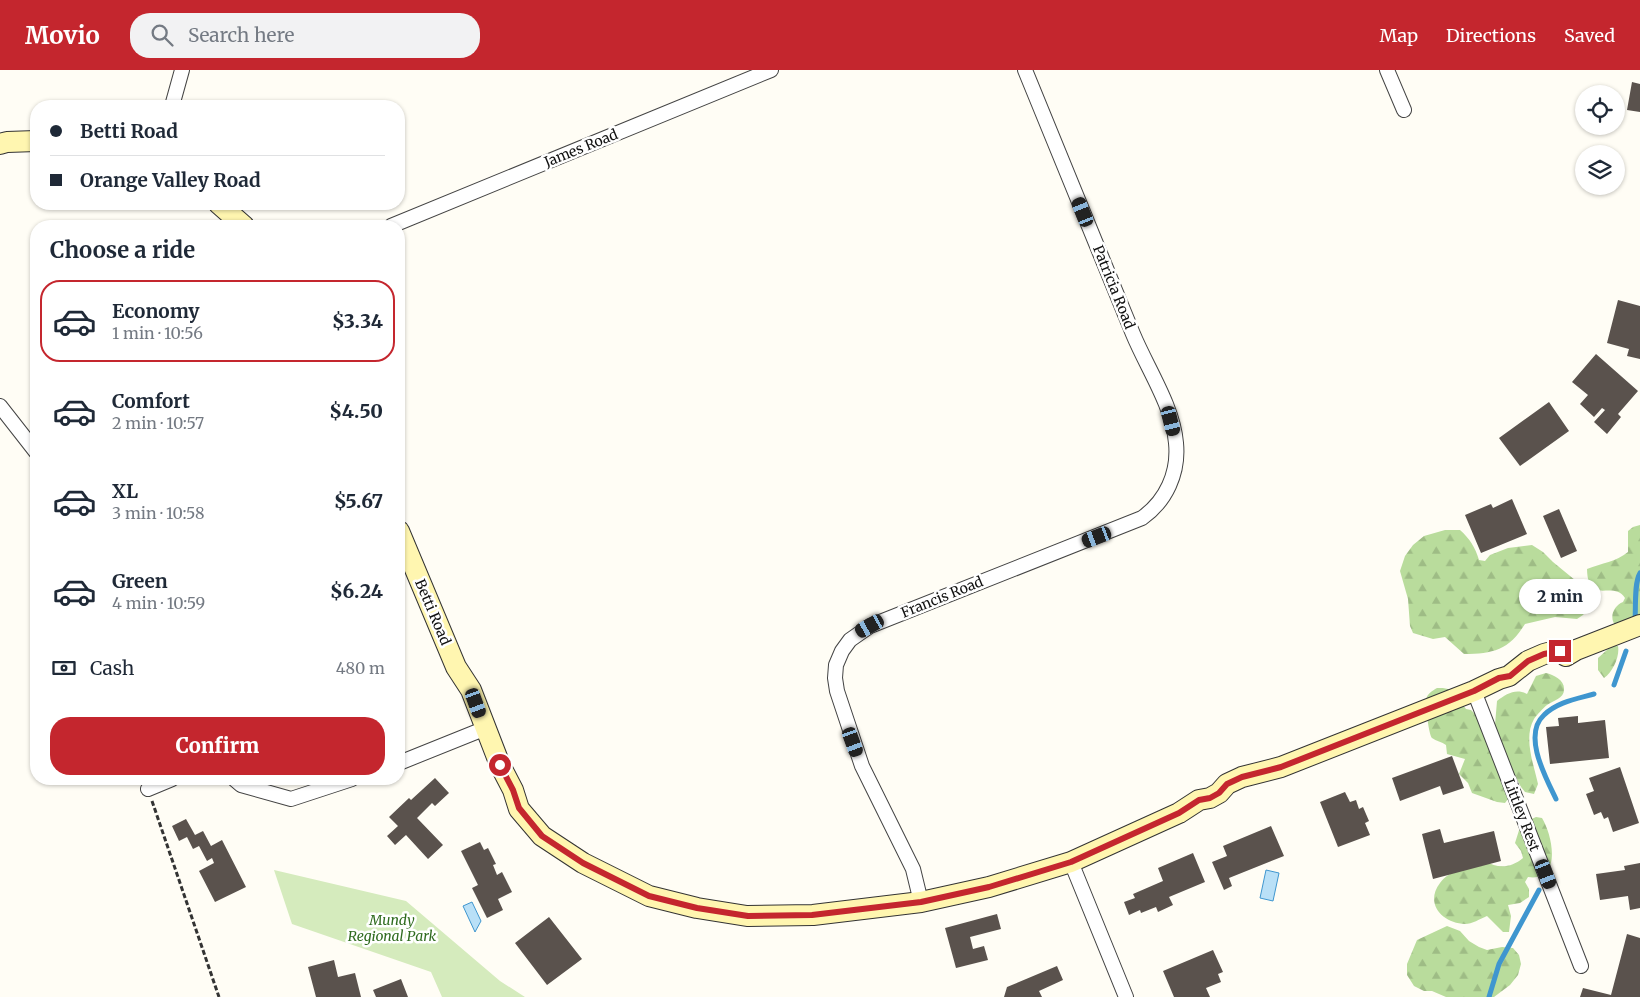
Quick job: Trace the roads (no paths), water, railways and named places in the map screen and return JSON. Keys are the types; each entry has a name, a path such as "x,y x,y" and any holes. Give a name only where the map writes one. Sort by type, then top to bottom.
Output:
{"street":[{"path":"174,100 182,70"},
{"name":"James Road","path":"405,220 771,70"},
{"name":"Patricia Road","path":"1025,70 1134,336 1171,421 1177,457 1172,480"},
{"path":"1387,70 1404,110"},
{"path":"0,144 30,141"},
{"path":"226,210 237,220"},
{"path":"241,210 252,220"},
{"path":"0,406 30,444"},
{"name":"Francis Road","path":"921,902 914,869 862,766 841,705 835,678 836,665 842,651 850,640 870,626 1142,518 1152,511 1160,501 1172,480"},
{"name":"Betti Road","path":"405,545 456,666 471,690 481,730 513,790 519,808 542,836 583,863 649,896 697,908 748,916 812,915 921,902 989,887 1071,862 1179,813 1208,808 1281,767 1481,689 1511,684 1537,667 1563,659 1576,650 1640,624"},
{"name":"Littley Rest","path":"1481,689 1581,966"},
{"path":"405,761 481,730"},
{"path":"148,789 158,785"},
{"path":"241,785 290,799 333,785"},
{"path":"1071,862 1126,997"}],"water":[{"path":"1266,870 1279,873 1273,901 1260,898"},
{"path":"472,902 481,921 475,932 463,906"}],"waterway":[{"path":"1635,619 1636,589 1640,573"},
{"path":"1614,685 1626,651"},
{"path":"1556,799 1542,768 1535,745 1538,723 1544,715 1555,707 1594,694"},
{"path":"1489,997 1499,964 1539,890"}],"park label":[{"name":"Mundy Regional Park","path":"392,928"}]}
